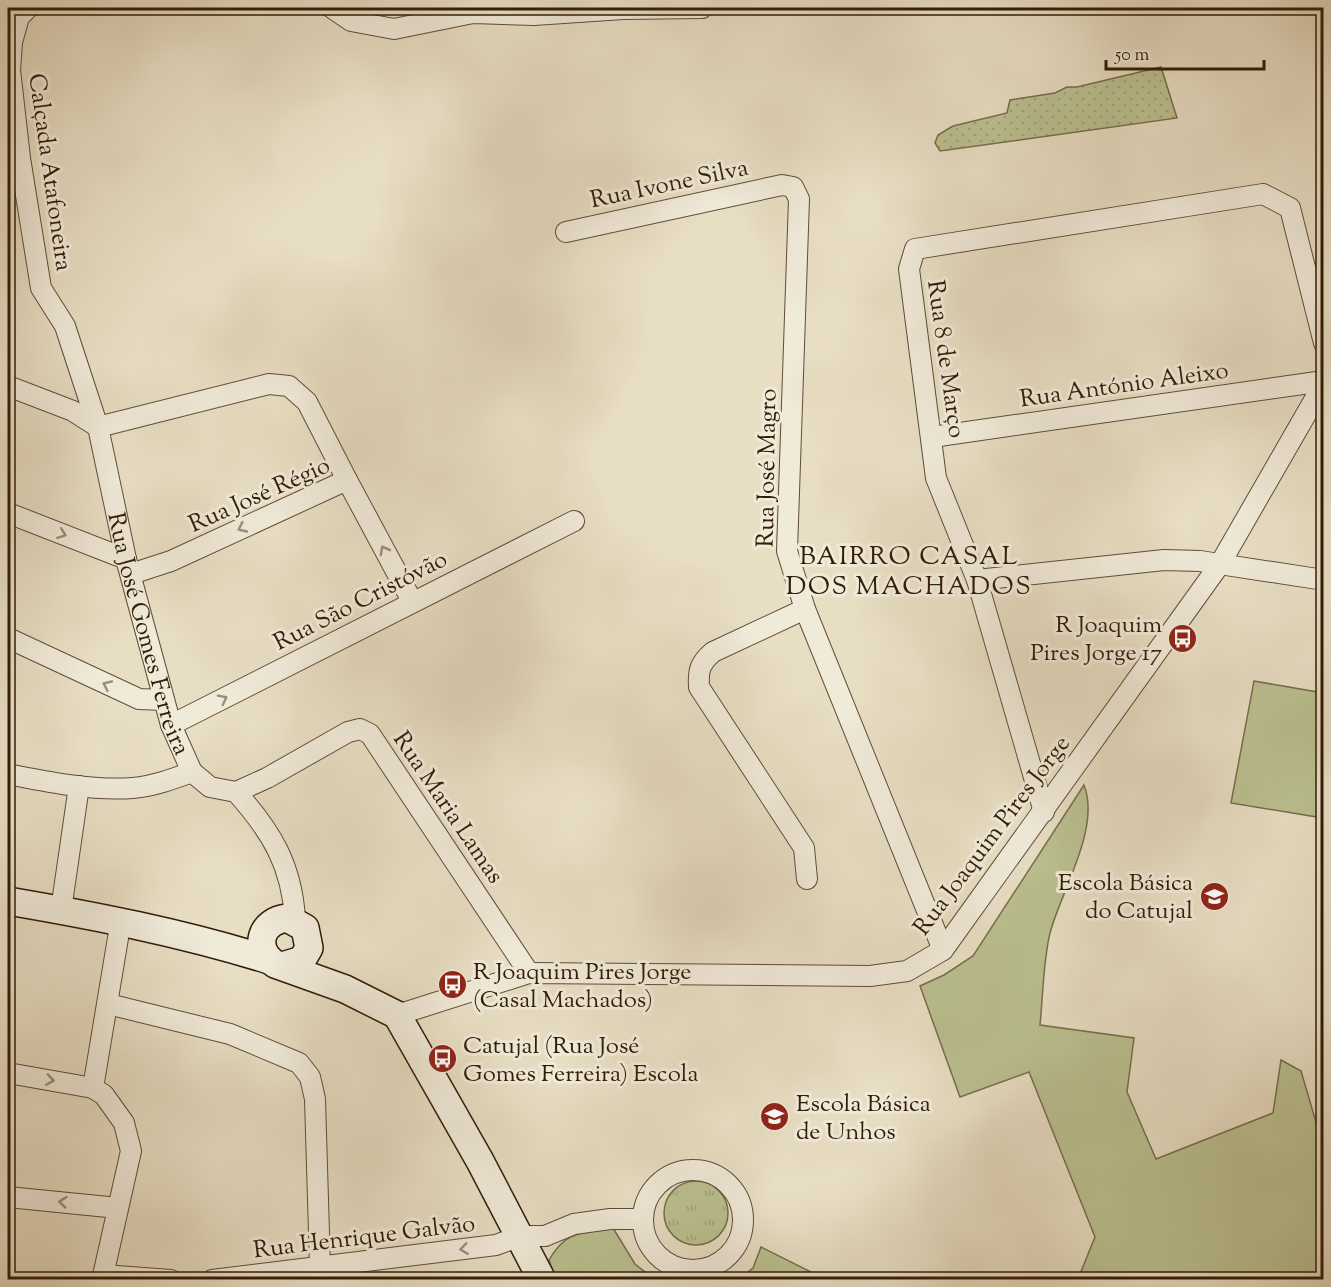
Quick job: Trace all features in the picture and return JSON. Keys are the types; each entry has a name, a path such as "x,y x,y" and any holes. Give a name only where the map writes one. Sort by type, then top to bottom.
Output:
{"street":[{"name":"Calçada Atafoneira","path":"28,8 19,17 12,42 10,70 35,256 42,288 54,308"},
{"path":"332,8 351,21 394,30 474,10 534,15 624,8 680,10 702,8"},
{"name":"Rua Ivone Silva","path":"566,232 782,184"},
{"name":"Rua José Magro","path":"782,184 793,187 799,199 787,551 805,609 943,950"},
{"name":"Rua 8 de Março","path":"1044,812 977,580 936,478 909,269 915,249 1263,194 1290,208 1323,343"},
{"name":"Rua José Gomes Ferreira","path":"54,308 65,327 98,427 128,567 171,725 192,772 210,787 237,792"},
{"name":"Rua António Aleixo","path":"932,437 1323,382"},
{"name":"Rua Joaquim Pires Jorge","path":"397,1015 529,973 870,976 907,970 943,950 1220,564 1323,382"},
{"path":"8,386 73,411 98,427 269,384 289,386 308,402 347,480"},
{"name":"Rua José Régio","path":"128,567 171,561 347,480 412,601"},
{"path":"8,513 128,567"},
{"name":"Rua São Cristóvão","path":"171,725 574,521"},
{"path":"977,580 1164,560 1220,564 1323,580"},
{"path":"805,609 713,651 702,662 698,672 699,687 804,848 807,879"},
{"path":"8,638 139,699 163,700"},
{"name":"Rua Maria Lamas","path":"237,792 267,778 348,732 360,729 370,735 529,973"},
{"path":"8,774 79,786 132,788 159,783 192,772"},
{"path":"61,910 79,786"},
{"path":"237,792 277,845 293,890 295,920 308,934 309,948 302,960 275,963"},
{"path":"8,901 122,920 211,942 345,989 397,1015 520,1236 542,1280"},
{"path":"275,963 262,948 263,933 267,926 279,918 295,920"},
{"path":"93,1088 122,920"},
{"path":"211,942 263,933"},
{"path":"309,948 345,989"},
{"path":"108,1004 230,1034 299,1063 310,1077 315,1099 320,1267"},
{"path":"8,1073 93,1088 104,1095 124,1123 131,1151 103,1277 171,1280"},
{"path":"699,1170 715,1175 728,1184 738,1197 743,1214 742,1230 736,1245 726,1258 712,1267 696,1270 679,1268 664,1261 649,1243 643,1219 646,1203 654,1188 666,1177 682,1171 699,1170"},
{"path":"8,1197 118,1208"},
{"name":"Rua Henrique Galvão","path":"212,1280 496,1245 520,1236 545,1236 574,1224 610,1218 643,1219"}],"green space":[{"path":"1161,67 1177,118 940,151 935,143 938,135 953,126 1007,113 1010,100 1055,93 1067,87 1077,87"},
{"path":"1254,681 1323,693 1323,818 1231,803"},
{"path":"1084,785 1088,802 1084,840 1050,933 1040,1025 1134,1038 1127,1092 1156,1159 1273,1113 1281,1060 1301,1071 1323,1146 1323,1279 1078,1279 1095,1237 1029,1072 960,1097 920,986 944,975 973,956"},
{"path":"690,1181 702,1181 719,1190 726,1201 728,1213 726,1225 719,1236 702,1245 690,1245 678,1240 669,1231 664,1219 664,1207 669,1195 678,1186"},
{"path":"613,1228 635,1264 654,1279 555,1279 549,1260 562,1243 584,1232"},
{"path":"761,1247 825,1279 740,1279 753,1268"}],"place":[{"name":"R Joaquim Pires Jorge 17","path":"1183,638"},
{"name":"Escola Básica do Catujal","path":"1214,896"},
{"name":"R Joaquim Pires Jorge (Casal Machados)","path":"452,985"},
{"name":"Catujal (Rua José Gomes Ferreira) Escola","path":"442,1059"},
{"name":"Escola Básica de Unhos","path":"775,1117"}],"district":[{"name":"BAIRRO CASAL DOS MACHADOS","path":"909,570"}]}
